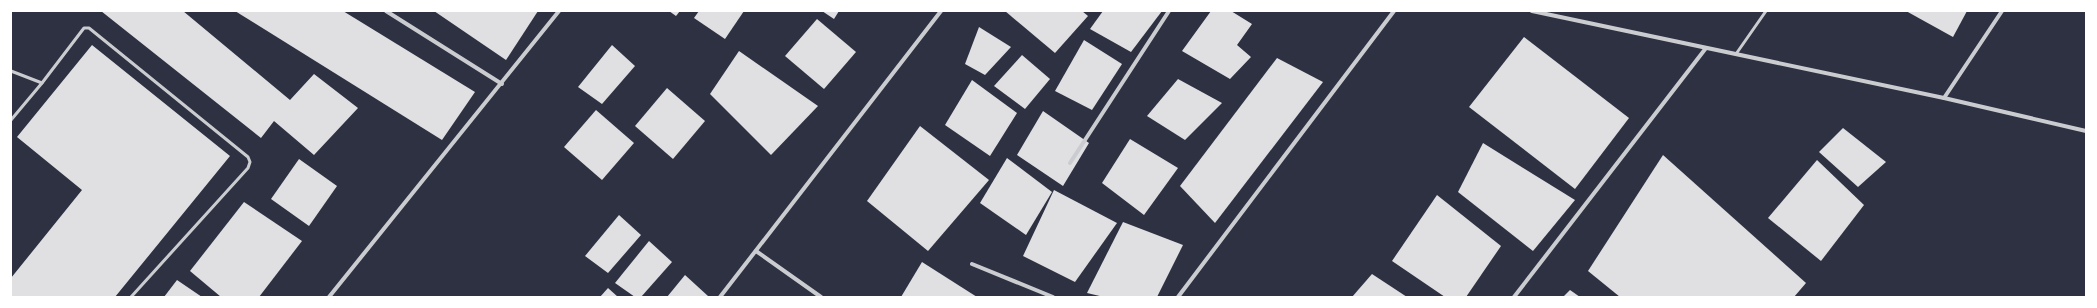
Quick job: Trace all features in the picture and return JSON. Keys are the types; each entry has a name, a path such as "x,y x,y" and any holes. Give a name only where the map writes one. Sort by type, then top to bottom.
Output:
{"street":[{"path":"386,11 502,84"},
{"path":"329,297 502,84 559,11"},
{"path":"720,297 941,11"},
{"path":"1070,163 1169,11"},
{"path":"1178,297 1394,11"},
{"path":"1532,11 1944,98 2086,131"},
{"path":"1944,98 2002,11"},
{"path":"1514,297 1706,48"},
{"path":"756,251 821,297"},
{"path":"972,264 1053,297"}],"lane":[{"path":"1736,54 1766,11"},
{"path":"11,120 42,83 84,28 88,28 248,157 250,162 248,168 131,297"},
{"path":"11,71 42,83"}],"building":[{"path":"101,11 183,11 290,100 314,74 358,108 314,155 274,121 261,138"},
{"path":"235,11 343,11 475,92 442,140"},
{"path":"434,11 538,11 506,60"},
{"path":"669,11 680,11 676,16"},
{"path":"699,11 744,11 725,39 694,18"},
{"path":"822,11 839,11 834,19"},
{"path":"1005,11 1082,11 1088,16 1055,53"},
{"path":"1103,11 1162,11 1131,52 1090,29"},
{"path":"1211,11 1231,11 1252,24 1237,45 1251,57 1230,79 1182,51"},
{"path":"1906,11 1967,11 1953,37"},
{"path":"817,19 856,52 824,89 785,56"},
{"path":"979,27 1011,47 985,75 965,64"},
{"path":"1524,37 1629,118 1575,189 1469,107"},
{"path":"1084,40 1122,64 1092,110 1055,91"},
{"path":"92,45 230,156 115,297 11,297 11,278 82,190 17,137"},
{"path":"612,45 635,66 602,104 578,87"},
{"path":"739,51 818,106 771,155 710,94"},
{"path":"1022,55 1050,79 1025,109 994,86"},
{"path":"1277,58 1323,82 1215,223 1180,186"},
{"path":"1178,79 1222,103 1185,140 1147,116"},
{"path":"972,80 1017,113 990,156 945,125"},
{"path":"667,88 705,121 673,159 635,126"},
{"path":"596,110 634,143 602,180 564,147"},
{"path":"1043,111 1089,143 1063,186 1017,155"},
{"path":"920,126 989,180 928,251 867,201"},
{"path":"1843,128 1886,162 1858,187 1819,152"},
{"path":"1130,139 1178,168 1144,215 1102,183"},
{"path":"1483,143 1575,200 1533,251 1458,192"},
{"path":"1663,155 1806,283 1794,297 1620,297 1588,271"},
{"path":"1007,158 1052,192 1026,235 980,203"},
{"path":"299,159 337,186 309,226 271,199"},
{"path":"1817,160 1864,205 1821,261 1768,218"},
{"path":"1054,190 1117,223 1075,282 1023,256"},
{"path":"1437,195 1501,246 1466,297 1445,297 1392,261"},
{"path":"244,202 302,241 259,297 221,297 190,271"},
{"path":"619,215 641,235 608,273 585,256"},
{"path":"1123,222 1183,245 1157,297 1104,297 1087,293"},
{"path":"649,241 672,262 641,297 635,297 615,283"},
{"path":"922,262 977,297 901,297"},
{"path":"1372,274 1407,297 1352,297"},
{"path":"685,275 708,296 667,297"},
{"path":"177,280 202,297 164,297"},
{"path":"608,288 618,297 600,297"},
{"path":"1570,290 1580,297 1563,297"}]}
